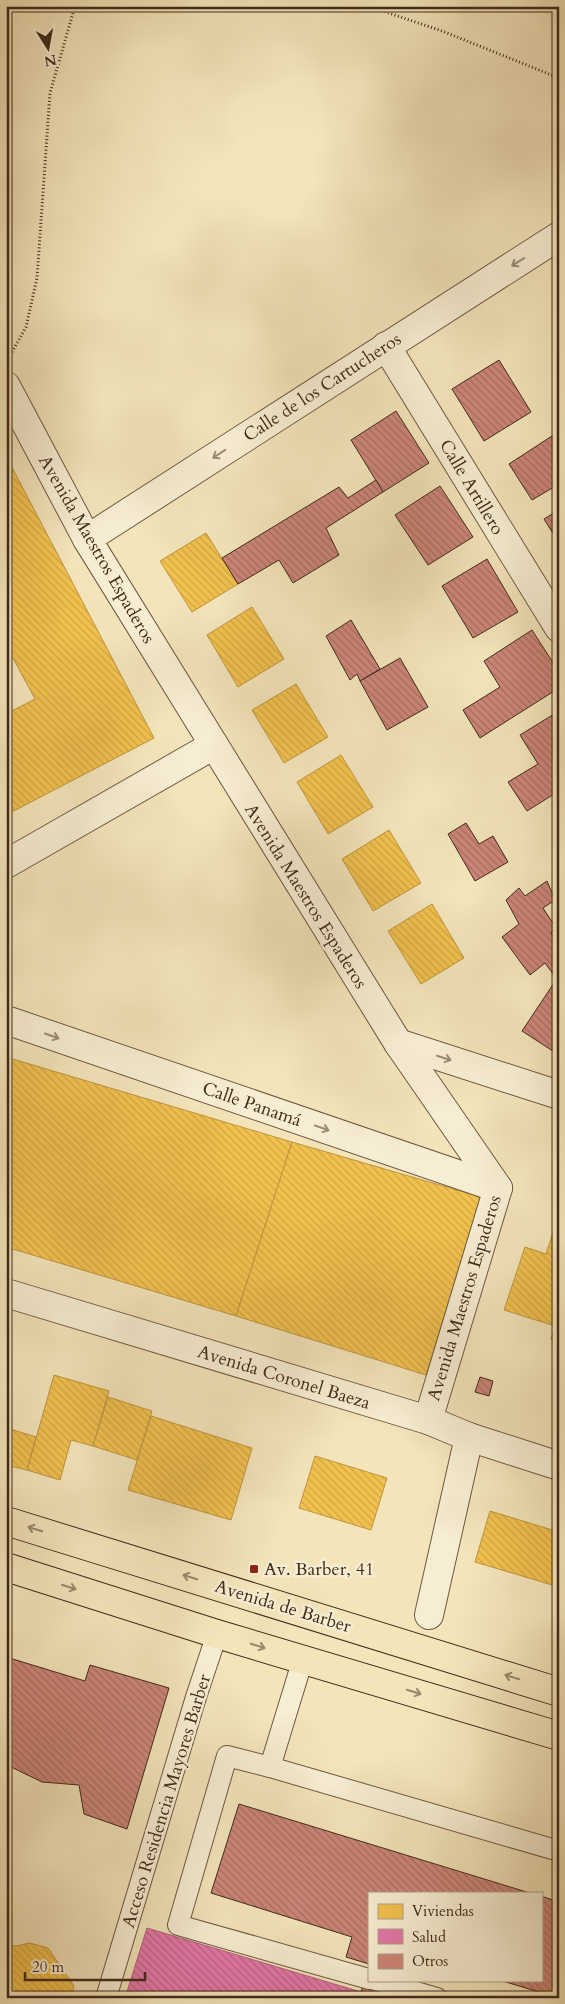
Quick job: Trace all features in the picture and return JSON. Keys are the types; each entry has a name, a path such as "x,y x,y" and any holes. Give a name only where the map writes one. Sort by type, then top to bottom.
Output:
{"main road":[{"name":"Avenida de Barber","path":"6,1521 559,1692"},
{"path":"6,1567 217,1634 559,1736"}],"street":[{"name":"Calle de los Cartucheros","path":"87,539 559,236"},
{"name":"Calle Artillero","path":"386,346 559,628"},
{"name":"Avenida Maestros Espaderos","path":"6,386 87,539 398,1043 498,1188 428,1420"},
{"path":"6,864 214,745"},
{"name":"Calle Panamá","path":"6,1020 498,1188"},
{"path":"398,1043 559,1095"},
{"name":"Avenida Coronel Baeza","path":"6,1294 428,1420 469,1437 559,1466"},
{"path":"429,1614 469,1437"}],"lane":[{"name":"Acceso Residencia Mayores Barber","path":"106,1998 217,1634"},
{"path":"270,1767 304,1659"},
{"path":"368,1979 178,1925 227,1756 559,1851"},
{"path":"382,1982 437,1998"}],"path":[{"path":"11,352 26,327 36,278 50,93 75,6"},
{"path":"368,6 442,31 559,78"}],"building: Viviendas":[{"path":"6,456 154,738 6,815 6,714 35,699 6,645"},
{"path":"206,533 238,584 192,612 160,561"},
{"path":"252,607 284,659 238,687 207,635"},
{"path":"296,684 328,737 284,763 252,710"},
{"path":"341,755 373,807 328,834 297,782"},
{"path":"389,830 421,883 373,911 342,859"},
{"path":"432,904 464,958 421,984 388,931"},
{"path":"6,1057 292,1142 236,1316 6,1247"},
{"path":"292,1142 481,1197 426,1375 236,1316"},
{"path":"559,1214 559,1341 551,1339 555,1326 504,1310 525,1247 546,1254"},
{"path":"54,1375 109,1391 93,1446 71,1440 60,1480 27,1470"},
{"path":"108,1397 152,1411 137,1460 93,1446"},
{"path":"151,1416 252,1448 231,1520 128,1490"},
{"path":"7,1428 36,1437 27,1470 6,1465"},
{"path":"315,1456 387,1478 371,1530 299,1508"},
{"path":"490,1511 559,1532 559,1587 475,1562"},
{"path":"30,1943 48,1948 74,1986 71,1998 6,1998 6,1944 16,1946"}],"building: Salud":[{"path":"147,1928 361,1992 379,1998 125,1998"}],"building: Otros":[{"path":"499,360 531,412 484,441 452,389"},
{"path":"396,411 429,463 383,492 351,440"},
{"path":"555,434 559,440 559,484 532,500 509,464"},
{"path":"376,480 383,492 326,528 339,555 293,583 279,560 238,584 222,558 339,487 348,498"},
{"path":"440,486 473,537 428,565 395,515"},
{"path":"559,510 559,543 544,519"},
{"path":"487,559 518,612 473,638 442,586"},
{"path":"351,620 380,669 360,681 357,674 350,680 326,636"},
{"path":"532,630 559,672 559,688 480,738 463,710 500,687 484,661"},
{"path":"400,658 428,707 387,730 360,681"},
{"path":"559,711 559,791 527,811 508,782 538,764 520,735"},
{"path":"466,823 479,844 493,836 508,862 475,881 448,834"},
{"path":"547,881 555,900 543,908 556,928 551,933 559,943 559,982 545,963 530,975 502,937 519,924 506,900 519,888 525,896"},
{"path":"556,980 559,982 559,1055 522,1031"},
{"path":"480,1377 493,1381 489,1396 475,1392"},
{"path":"6,1657 85,1681 90,1665 169,1688 127,1829 84,1814 79,1785 42,1782 7,1765"},
{"path":"239,1804 527,1892 368,1892 368,1964 346,1957 352,1937 211,1893"},
{"path":"542,1896 559,1902 559,1987 556,1997 506,1982 542,1982"},
{"path":"368,1970 368,1982 383,1982 379,1998 361,1992"}],"place":[{"name":"Av. Barber, 41","path":"254,1569"}]}
